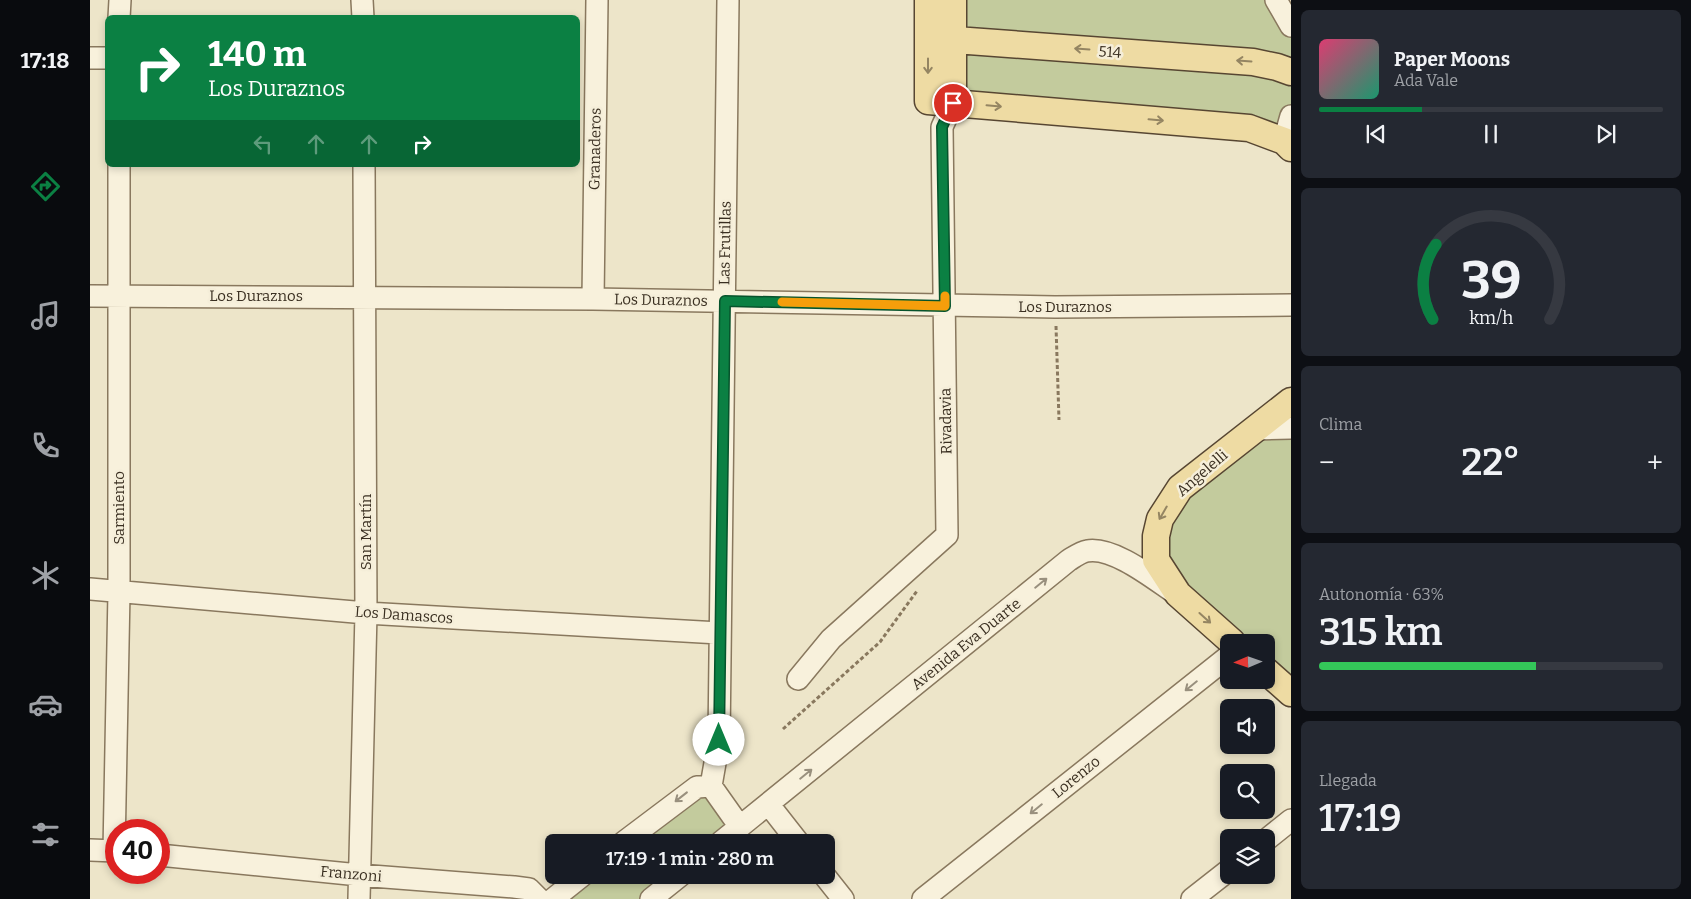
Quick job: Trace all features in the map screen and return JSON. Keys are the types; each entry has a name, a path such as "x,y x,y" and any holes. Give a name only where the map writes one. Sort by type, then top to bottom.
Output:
{"main road":[{"path":"928,0 940,39 940,102 1249,128 1287,145"},
{"path":"940,39 953,0"},
{"path":"958,0 966,16 982,32 1005,44"},
{"name":"514","path":"940,39 1253,62 1291,72"},
{"name":"Angelelli","path":"1223,634 1178,594 1156,560 1156,536 1160,519 1180,488 1291,401"},
{"path":"1275,679 1291,693"}],"street":[{"path":"120,0 120,15"},
{"path":"362,0 363,15"},
{"name":"Granaderos","path":"593,299 597,0"},
{"name":"Las Frutillas","path":"711,786 719,740 728,0"},
{"path":"1276,0 1291,26"},
{"path":"90,58 105,58"},
{"name":"Rivadavia","path":"798,679 831,639 947,535 945,306 940,102"},
{"path":"1287,145 1291,116"},
{"name":"Sarmiento","path":"115,819 119,592 119,167"},
{"name":"San Martín","path":"358,899 366,613 364,167"},
{"name":"Los Duraznos","path":"90,296 593,299 1055,308 1291,305"},
{"path":"1256,429 1291,428"},
{"name":"Avenida Eva Duarte","path":"740,827 1069,560 1078,555 1086,551 1101,551 1129,563 1178,594"},
{"name":"Los Damascos","path":"90,589 366,613 719,634"},
{"name":"Lorenzo","path":"923,899 1220,663"},
{"path":"634,834 697,786 711,786 740,827 731,834"},
{"path":"768,805 792,834"},
{"path":"1275,833 1291,820"},
{"path":"90,850 105,851"},
{"name":"Franzoni","path":"170,857 514,887 529,889 539,899"},
{"path":"1192,899 1220,877"},
{"path":"553,899 572,884"},
{"path":"652,899 670,884"},
{"path":"831,884 843,899"}],"path":[{"path":"1055,308 1059,420"},
{"path":"783,729 880,642 920,586"}],"green space":[{"path":"928,0 1276,0 1291,26 1291,148 1284,141 928,101"},
{"path":"1291,401 1291,693 1275,679 1275,634 1223,634 1178,594 1160,519"},
{"path":"697,787 740,827 731,834 635,834"},
{"path":"572,884 670,884 651,899 553,899"}],"slow traffic":[{"path":"782,302 945,306 945,296"}],"route":[{"path":"719,740 719,614 725,301 945,306 942,127 953,103"}]}
